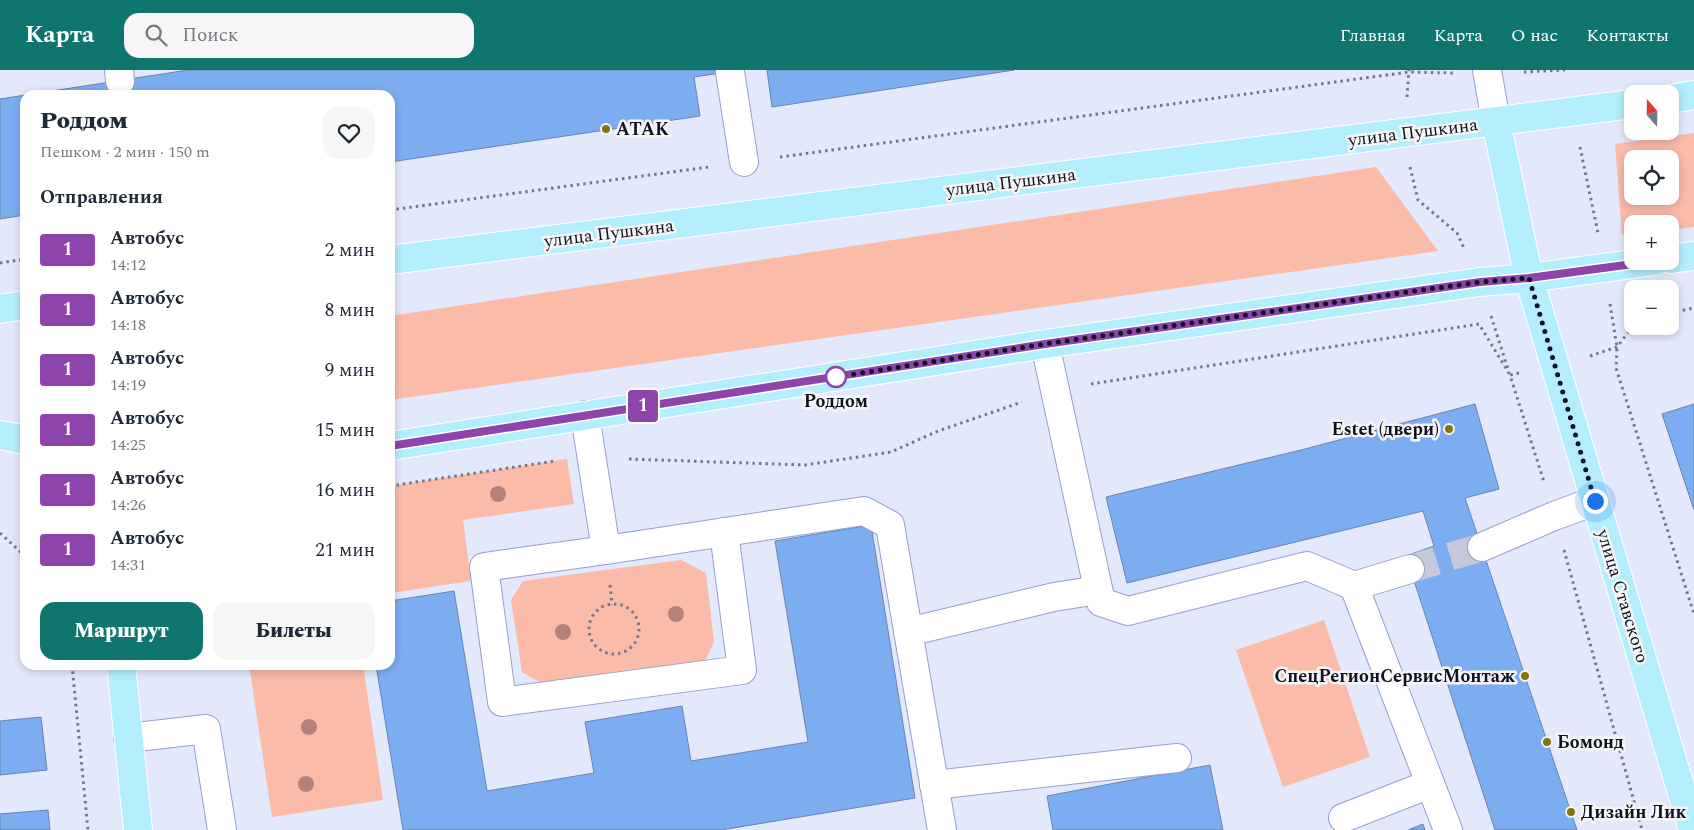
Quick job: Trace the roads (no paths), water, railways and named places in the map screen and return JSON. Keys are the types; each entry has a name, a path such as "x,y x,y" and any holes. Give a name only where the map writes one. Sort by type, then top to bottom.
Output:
{"main road":[{"path":"1679,98 1694,95"},
{"name":"улица Пушкина","path":"395,259 1624,105"},
{"name":"улица Ставского","path":"1496,122 1529,278 1693,830"},
{"path":"1679,258 1694,256"},
{"path":"395,445 1045,344 1480,282 1529,278 1624,265"},
{"path":"0,309 20,306"},
{"path":"0,435 20,439"},
{"path":"121,670 138,830"}],"street":[{"name":"улица Ставского","path":"1487,71 1496,122"},
{"path":"730,72 744,162"},
{"path":"1045,344 1101,602 1128,611 1307,566 1354,586 1410,569"},
{"path":"586,415 606,550"},
{"path":"1482,547 1554,516 1595,501"},
{"path":"724,532 742,670 502,702 484,567 864,511 890,525 942,830"},
{"path":"1354,586 1448,830"},
{"path":"908,632 1054,597 1098,590"},
{"path":"128,738 206,729 222,830"},
{"path":"934,785 1177,758"},
{"path":"1343,818 1430,784"}],"tunnel":[{"path":"1410,569 1482,547"}],"place":[{"name":"АТАК","path":"606,129"},
{"name":"Роддом","path":"836,377"},
{"name":"Estet (двери)","path":"1449,429"},
{"name":"СпецРегионСервисМонтаж","path":"1525,676"},
{"name":"Бомонд","path":"1547,742"},
{"name":"Дизайн Лик","path":"1571,812"}]}
